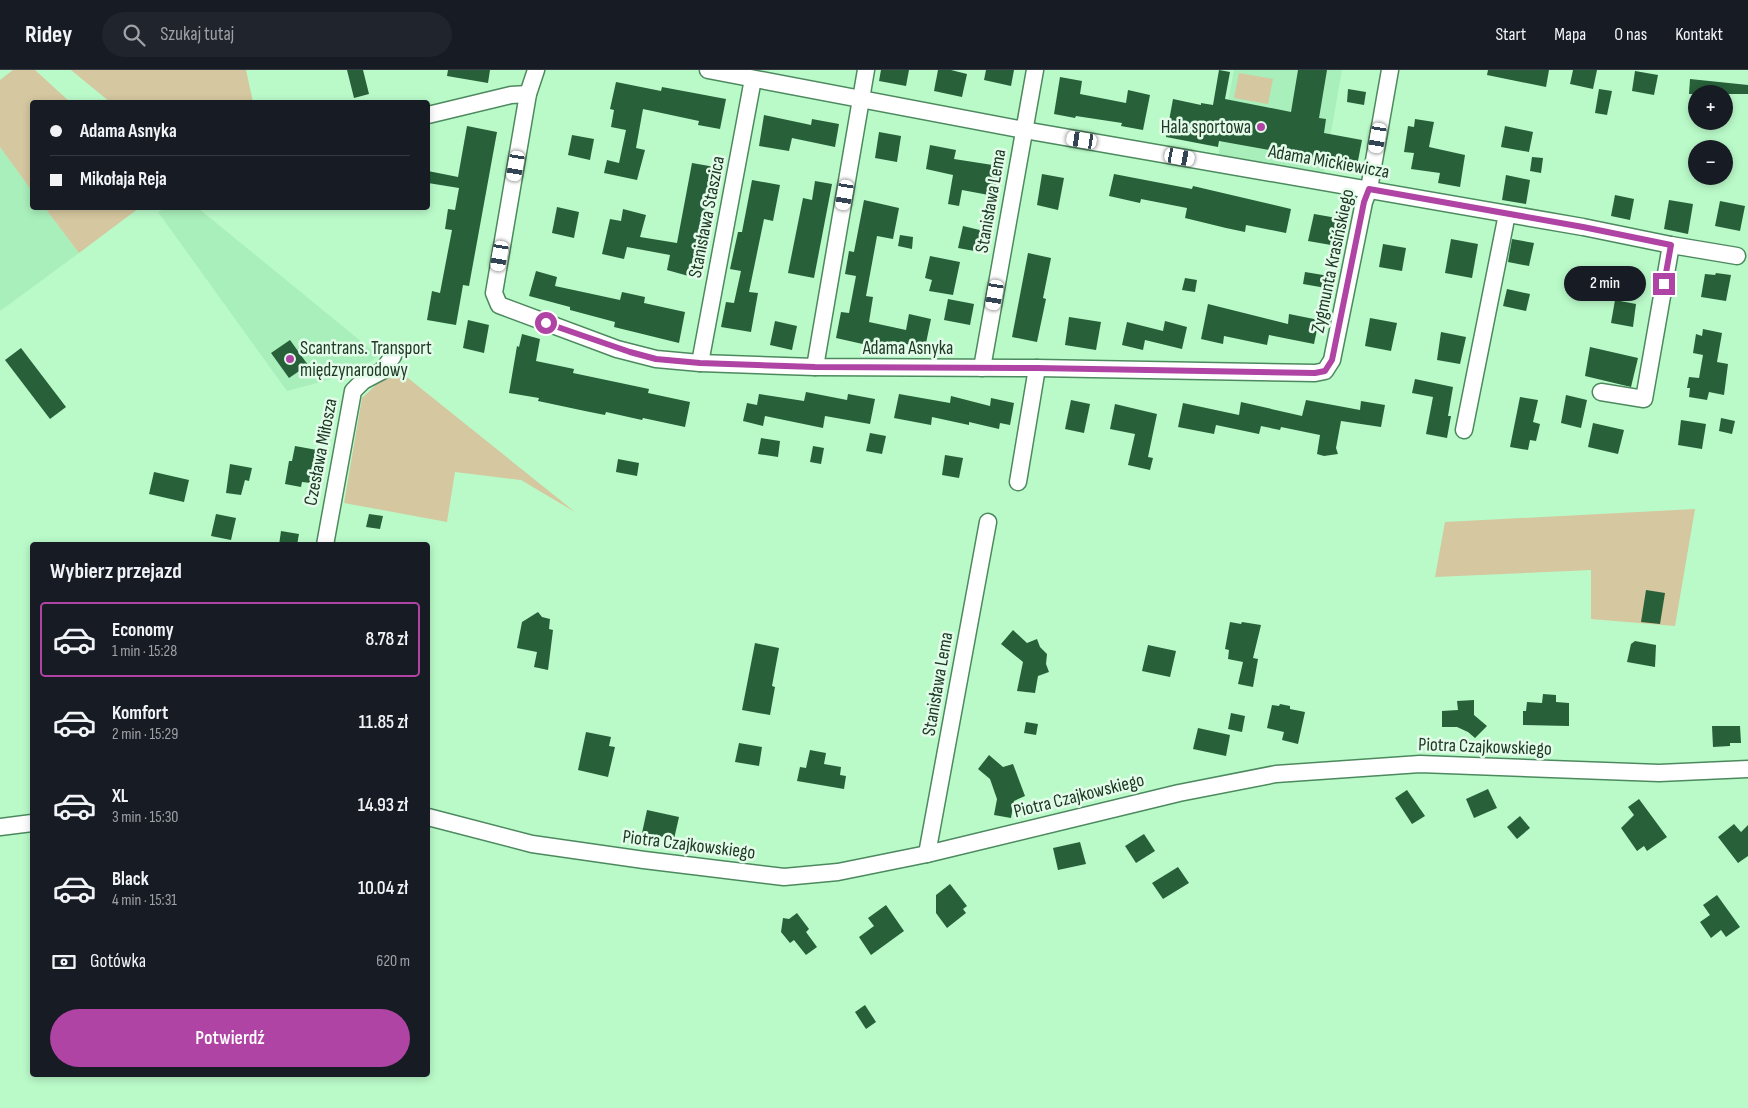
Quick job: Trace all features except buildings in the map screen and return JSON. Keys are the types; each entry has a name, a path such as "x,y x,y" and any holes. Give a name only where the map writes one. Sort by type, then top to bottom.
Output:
{"street":[{"path":"430,115 511,95 528,94 536,70"},
{"name":"Adama Mickiewicza","path":"708,70 1024,130 1369,189 1736,256"},
{"path":"815,367 866,70"},
{"name":"Stanisława Lema","path":"982,368 1035,70"},
{"name":"Zygmunta Krasińskiego","path":"1325,371 1332,360 1364,202 1369,189 1390,70"},
{"name":"Stanisława Staszica","path":"700,363 753,79"},
{"name":"Adama Asnyka","path":"528,94 494,292 499,305 617,349 656,359 700,363 815,367 1037,368 1315,373 1325,371"},
{"path":"1464,430 1507,214"},
{"path":"1601,392 1644,399 1671,245"},
{"name":"Czesława Miłosza","path":"325,542 353,391 363,381 382,371 393,356"},
{"path":"1018,482 1037,368"},
{"name":"Stanisława Lema","path":"927,854 988,522"},
{"name":"Piotra Czajkowskiego","path":"430,818 532,844 784,877 838,872 927,854 1179,792 1276,774 1420,764 1659,773 1748,769"},
{"path":"0,827 30,823"}],"shaded area":[{"path":"13,70 35,70 68,100 30,100 30,188 0,147 0,80"},
{"path":"71,70 246,70 253,100 108,100"},
{"path":"1234,70 1342,70 1324,172 1218,157"},
{"path":"1239,73 1273,79 1268,104 1234,98"},
{"path":"0,147 30,188 30,210 47,210 79,253 0,311"},
{"path":"47,210 136,210 79,253"},
{"path":"162,210 200,210 379,356 351,374 287,391 158,212"},
{"path":"398,370 575,512 521,480 455,472 447,522 344,503 362,398 379,382 392,377"},
{"path":"1695,509 1675,626 1591,619 1591,570 1435,577 1445,522"}],"place":[{"name":"Hala sportowa","path":"1261,127"},
{"name":"Scantrans. Transport międzynarodowy","path":"290,359"}],"route":[{"path":"546,323 617,349 656,359 700,363 815,367 1037,368 1315,373 1325,371 1332,360 1364,202 1369,189 1583,227 1671,245 1664,284"}]}
